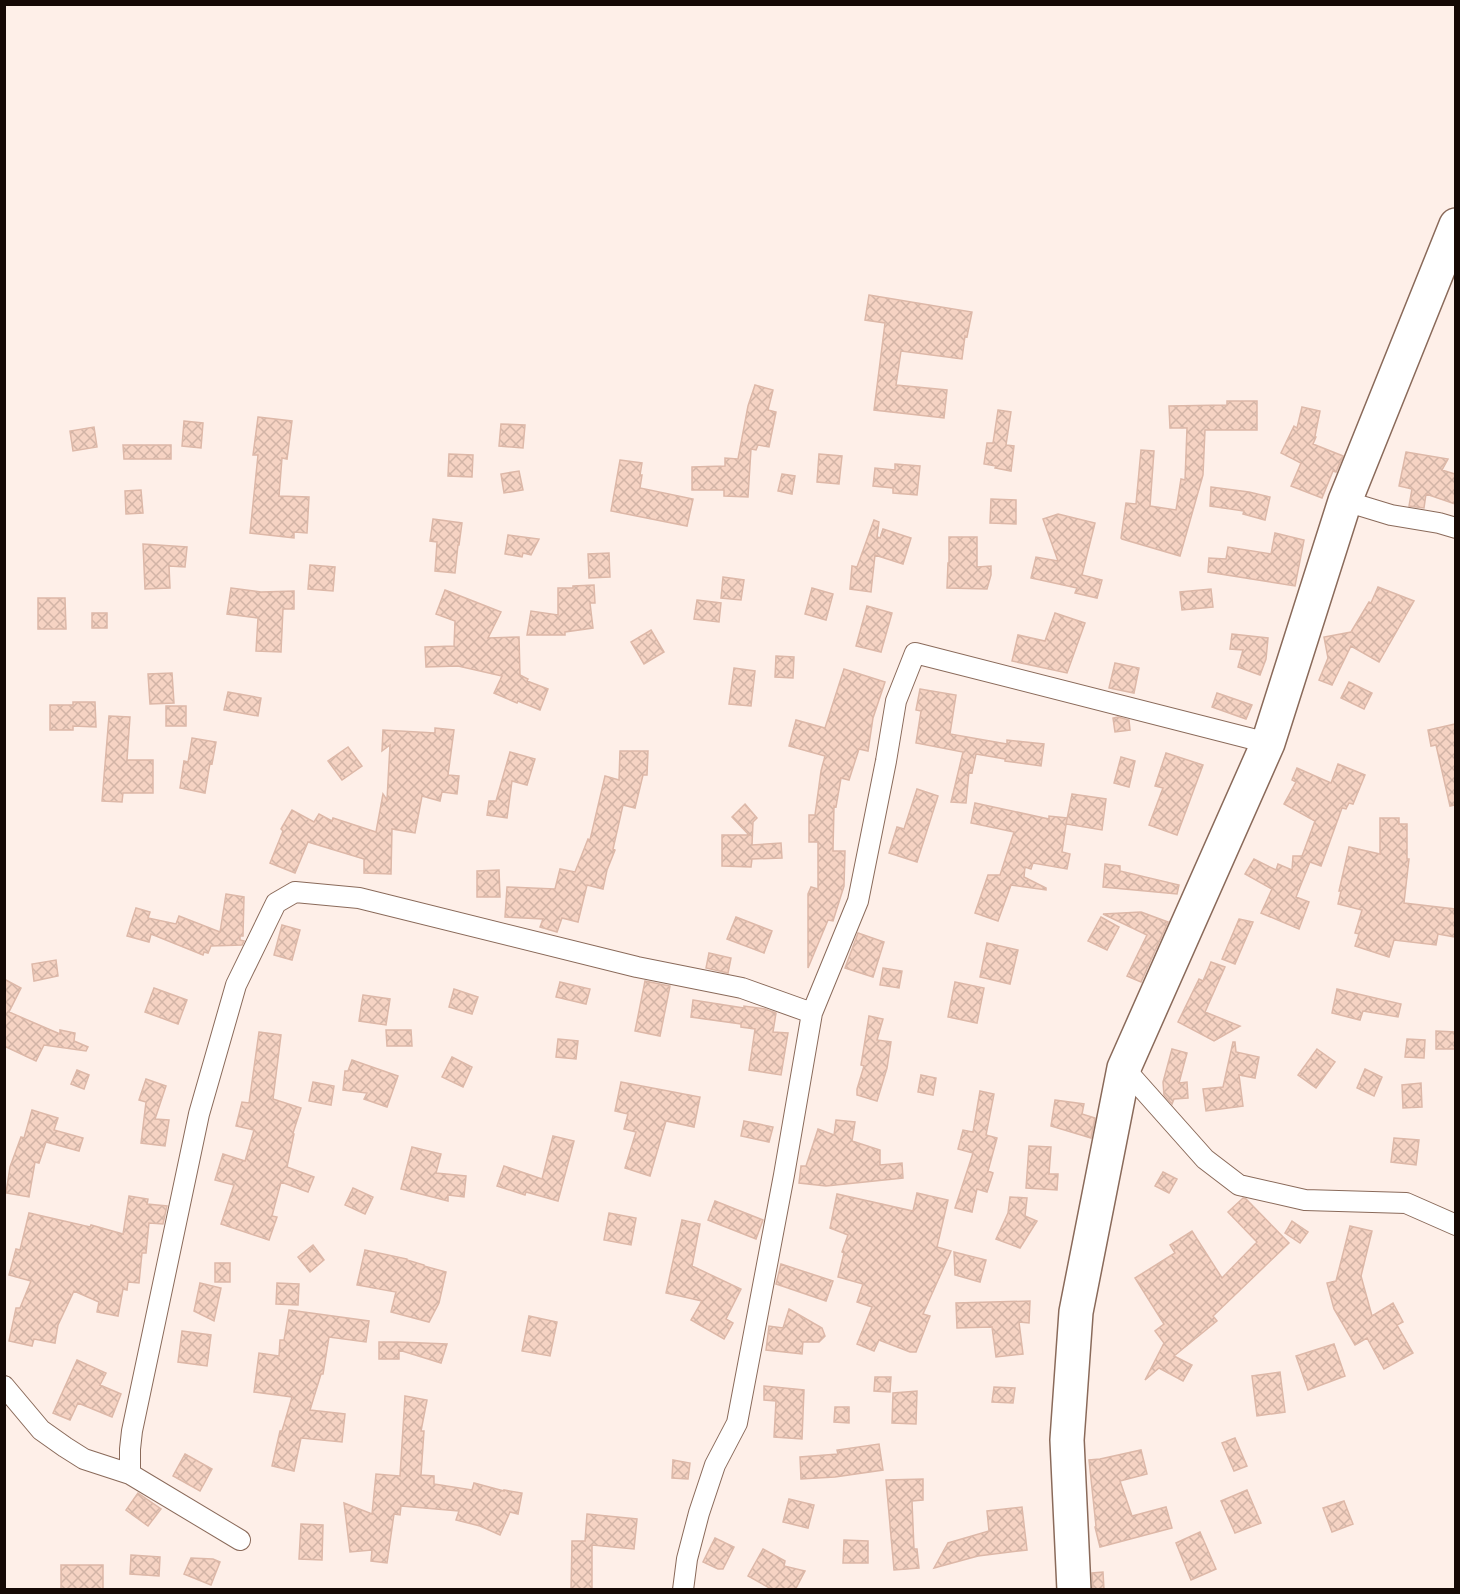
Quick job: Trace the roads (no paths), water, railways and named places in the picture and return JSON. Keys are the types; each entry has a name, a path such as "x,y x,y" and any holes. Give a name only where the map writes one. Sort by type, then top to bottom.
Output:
{"highway":[{"path":"1074,1590 1067,1440 1076,1312 1124,1068 1268,743 1345,501 1455,225"}],"street":[{"path":"1345,501 1391,515 1455,528"},
{"path":"683,1590 687,1559 699,1513 715,1465 737,1423 812,1013 858,901 896,701 915,653 1268,743"},
{"path":"130,1474 132,1431 199,1114 236,985 276,903 294,892 359,898 637,967 742,988 812,1013"},
{"path":"1124,1068 1205,1159 1239,1185 1305,1200 1406,1203 1455,1225"},
{"path":"4,1386 41,1430 84,1459 130,1474 240,1540"}]}
